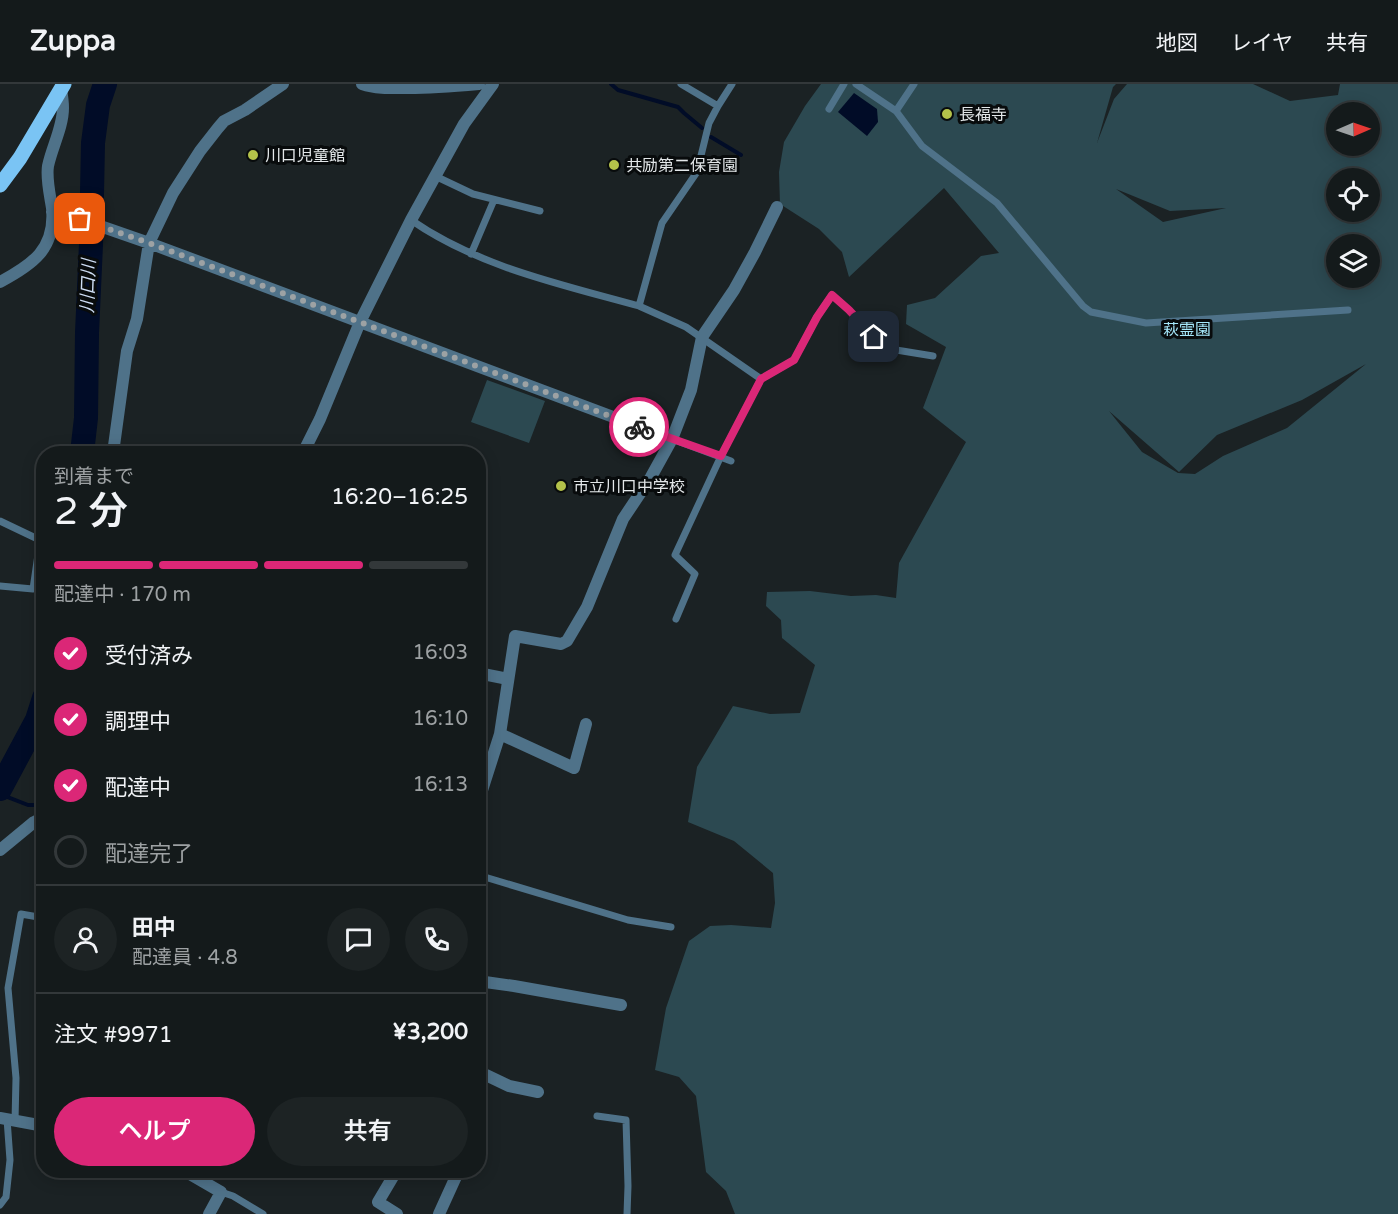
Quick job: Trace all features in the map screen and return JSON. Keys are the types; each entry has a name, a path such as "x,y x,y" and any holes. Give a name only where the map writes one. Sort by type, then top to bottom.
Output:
{"main road":[{"path":"0,184 20,158 62,86"}],"street":[{"path":"114,446 127,351 137,320 149,243 173,193 218,128 283,84"},
{"path":"362,84 372,87 434,88 479,84"},
{"path":"306,446 360,322 411,220 464,124 493,84"},
{"path":"0,282 38,258 45,248 52,212 48,169 62,119 62,86"},
{"path":"486,778 500,734 515,636 561,644 567,641 587,607 623,519 672,440 691,390 702,337 734,290 777,207"},
{"path":"52,212 129,235 672,440"},
{"path":"486,675 508,679"},
{"path":"500,734 574,768 586,724"},
{"path":"0,850 36,821"},
{"path":"486,982 621,1005"},
{"path":"486,1075 509,1086 538,1092"},
{"path":"7,1119 36,1124"},
{"path":"196,1178 220,1192 209,1214"},
{"path":"392,1178 378,1202 397,1214"},
{"path":"439,1214 455,1178"}],"lane":[{"path":"681,84 718,106"},
{"path":"639,306 662,223 697,172 709,123 732,84"},
{"path":"829,109 844,84"},
{"path":"856,84 896,111 922,146 997,203 1083,306 1091,312 1146,323 1348,310"},
{"path":"896,111 914,84"},
{"path":"435,176 473,194 540,211"},
{"path":"471,254 494,200"},
{"path":"411,220 432,234 471,254 504,267 639,306 686,327 761,379"},
{"path":"676,619 695,574 675,555 721,456 761,379 794,360 817,317 832,295 884,348 933,356"},
{"path":"672,440 731,461"},
{"path":"0,521 36,539"},
{"path":"0,586 33,589 36,573"},
{"path":"486,877 628,920 671,927"},
{"path":"0,1205 6,1197 10,1160 7,1119 16,1078 8,987 21,914 36,917"},
{"path":"597,1116 626,1120 627,1214"},
{"path":"203,1182 205,1178"},
{"path":"220,1192 233,1196 263,1214"}],"green space":[{"name":"萩霊園","path":"821,84 1116,84 1113,87 1097,143 1114,99 1127,84 1253,84 1290,101 1338,95 1340,84 1398,84 1398,1214 735,1214 726,1191 706,1172 696,1096 679,1077 655,1070 666,1008 689,941 710,926 771,928 775,903 773,873 734,841 688,822 697,767 733,706 770,714 800,713 815,665 782,638 781,620 766,606 767,592 810,591 896,598 899,563 966,442 923,408 946,347 906,324 907,305 935,298 981,256 999,253 944,188 849,277 842,252 819,229 780,204 779,172 784,142","holes":["1116,189 1170,211 1226,208 1163,222","1366,364 1287,428 1223,456 1195,474 1178,473 1142,452 1109,411 1179,472 1217,435 1302,400"]},
{"path":"487,380 545,401 529,443 471,422"}],"shaded area":[{"path":"854,93 877,109 878,122 867,136 838,112"}],"waterway":[{"name":"川口川","path":"83,446 86,418 93,143 98,105 105,84"},
{"path":"611,84 618,90 678,107 702,128"},
{"path":"711,137 741,155"},
{"name":"川口川","path":"0,789 36,722"},
{"path":"0,794 28,805 36,805"}],"way so far":[{"path":"80,219 639,427"}],"place":[{"name":"長福寺","path":"947,114"},
{"name":"川口児童館","path":"253,155"},
{"name":"共励第二保育園","path":"614,165"},
{"name":"市立川口中学校","path":"561,486"}],"route":[{"path":"639,427 721,456 761,379 794,360 817,317 832,295 874,337"}]}
